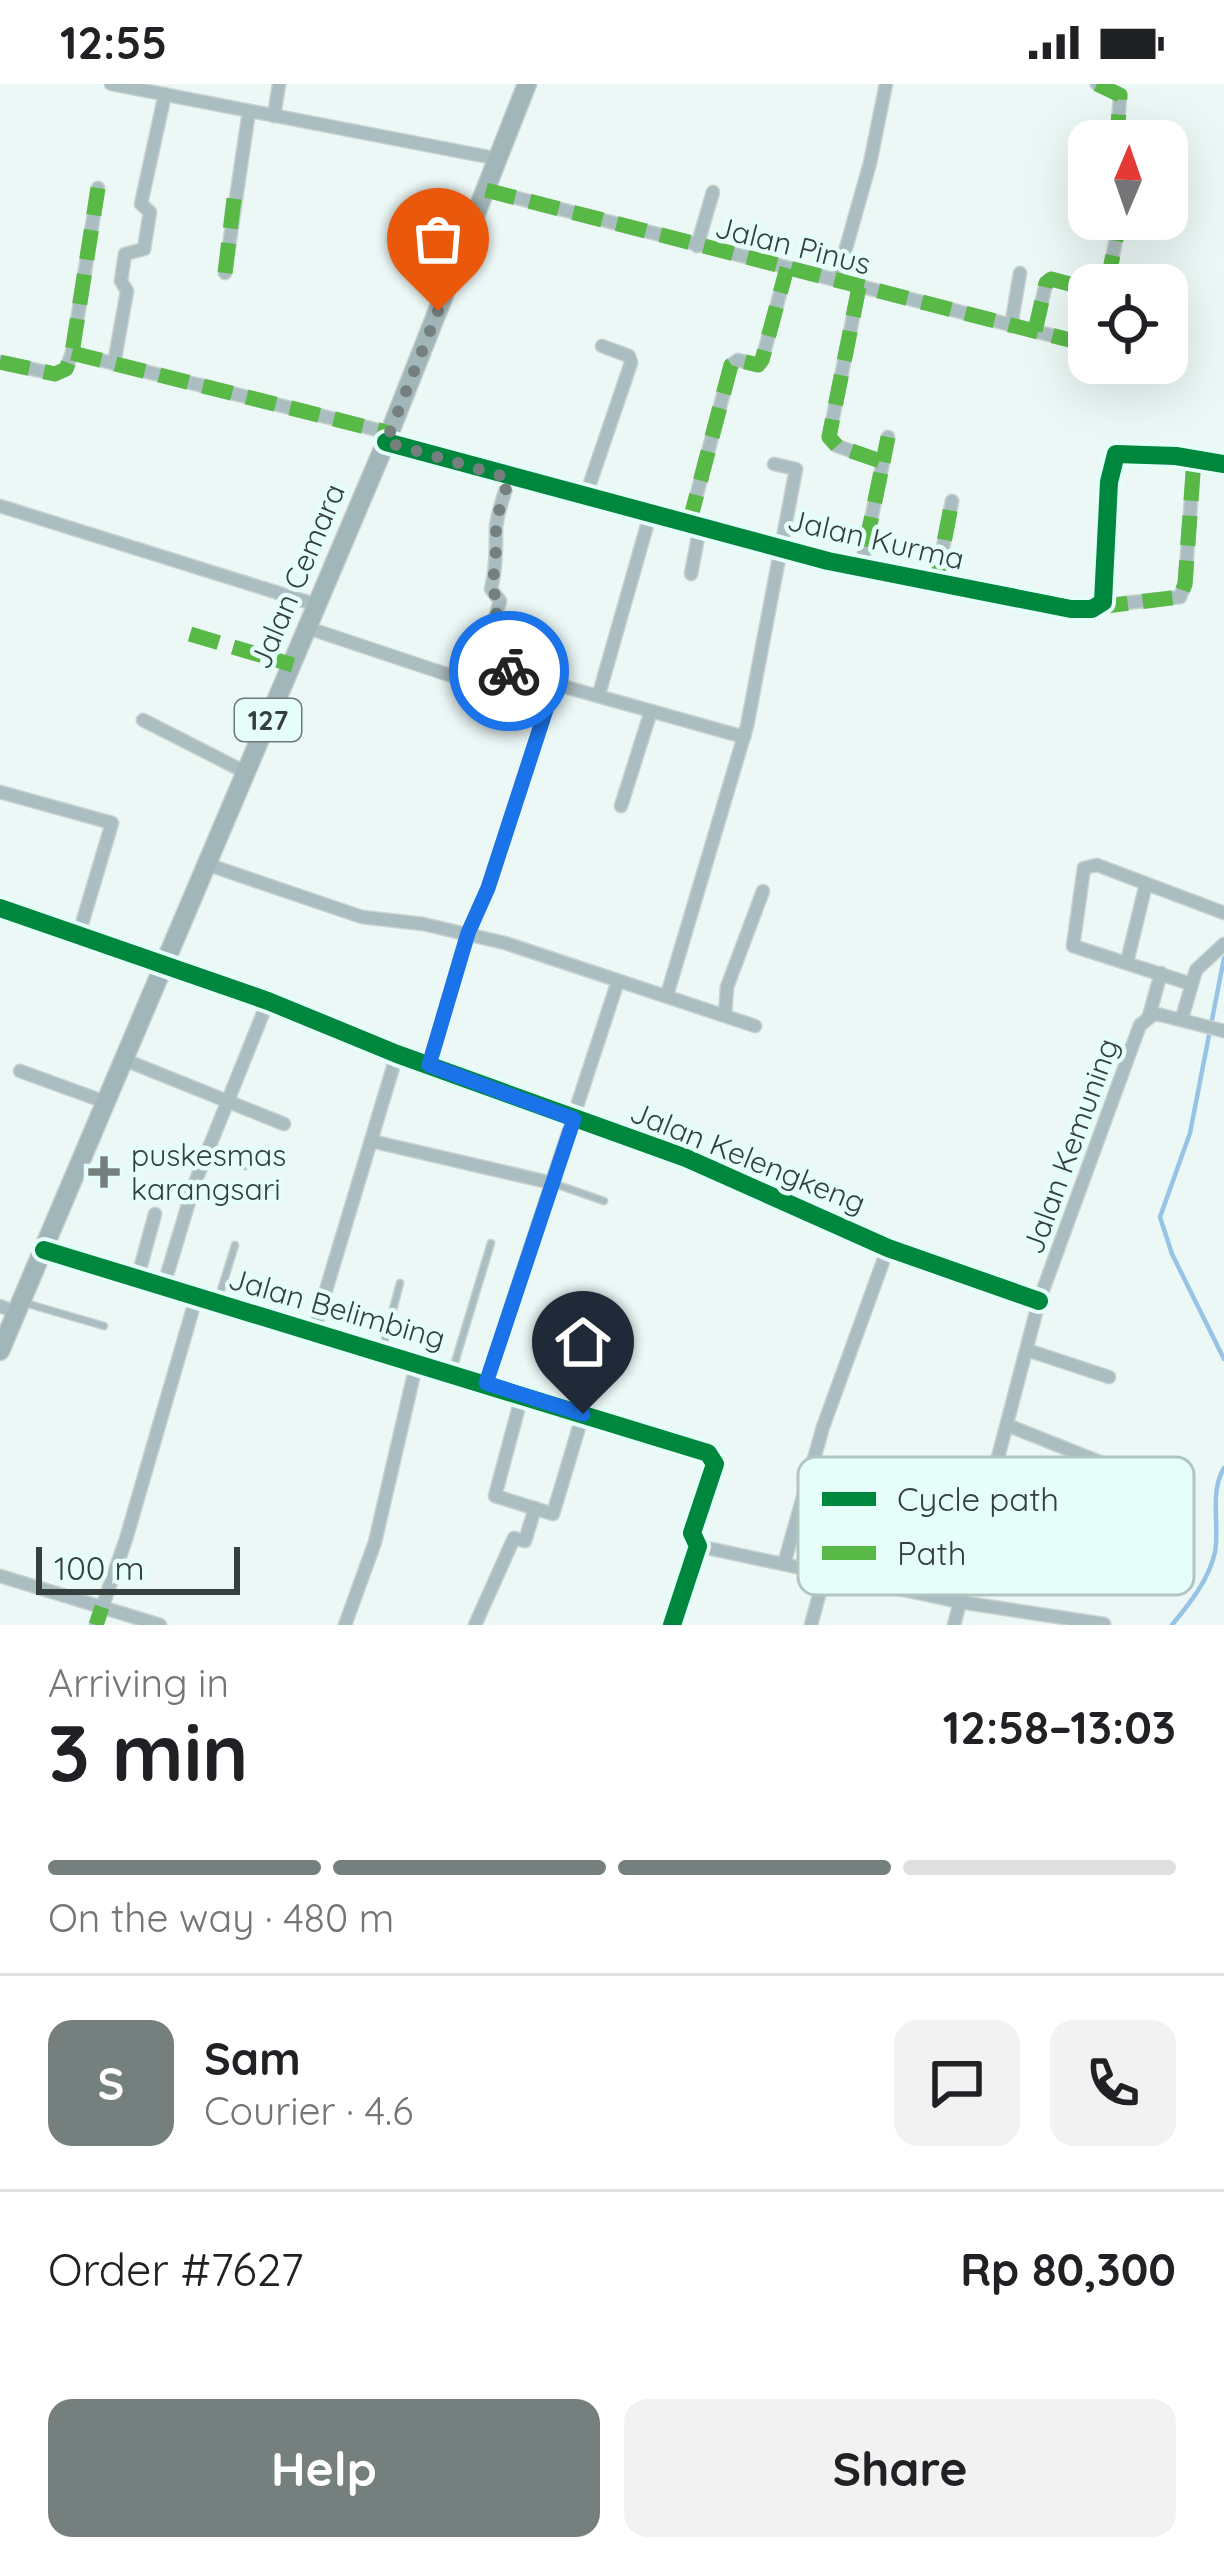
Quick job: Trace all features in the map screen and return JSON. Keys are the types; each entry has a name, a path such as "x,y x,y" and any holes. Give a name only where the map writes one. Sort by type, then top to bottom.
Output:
{"main road":[{"name":"Jalan Cemara","path":"0,1351 13,1307 44,1250 108,1103 388,437 527,84"}],"street":[{"path":"112,84 499,159"},
{"path":"274,116 280,84"},
{"path":"837,280 870,163 886,84"},
{"path":"1096,84 1120,95 1118,120"},
{"path":"113,364 127,291 121,281 124,254 146,245 150,212 141,204 165,94"},
{"path":"224,273 249,111"},
{"path":"0,362 59,374 66,370 98,188"},
{"name":"Jalan Pinus","path":"486,190 1068,339"},
{"path":"697,246 713,192"},
{"path":"692,574 695,525 731,365 738,360 758,364 762,360 787,268"},
{"path":"1011,326 1020,273"},
{"path":"1034,332 1043,288 1051,279 1068,283"},
{"path":"859,287 830,436 837,446 883,462"},
{"path":"585,498 631,363 628,356 602,346"},
{"name":"Jalan Kurma","path":"72,353 388,437 585,498 861,568 1058,608 1180,596 1185,584 1194,459"},
{"path":"861,568 888,437"},
{"path":"1098,607 1105,594 1116,454 1224,464"},
{"path":"668,995 744,737 783,549 796,469 774,464"},
{"path":"476,684 500,601 491,590 496,525 509,478"},
{"path":"936,584 952,501"},
{"path":"0,506 317,605"},
{"path":"598,694 650,514"},
{"path":"308,628 476,684 486,683 503,670 744,737"},
{"path":"429,1065 468,933 488,888 555,682"},
{"path":"621,806 651,711"},
{"path":"143,720 245,772"},
{"path":"0,792 112,823 78,937"},
{"path":"206,864 362,917 468,933 755,1026"},
{"path":"1191,984 1072,944 1084,868 1097,865 1224,913"},
{"path":"1127,962 1146,884"},
{"path":"725,1015 727,987 763,891"},
{"name":"Jalan Kelengkeng","path":"0,908 268,1001 397,1054 686,1158 888,1248 1040,1301"},
{"path":"1182,1018 1201,964 1224,944"},
{"path":"1150,1016 1161,974"},
{"path":"486,1383 618,981"},
{"path":"163,1288 207,1152 268,1001"},
{"name":"Jalan Kemuning","path":"999,1457 1040,1301 1140,1025 1150,1016 1182,1018 1222,1030"},
{"path":"314,1330 397,1054"},
{"path":"125,1060 284,1124"},
{"path":"20,1071 108,1103"},
{"path":"371,1141 552,1183"},
{"path":"137,1280 155,1214"},
{"path":"814,1457 888,1248"},
{"name":"Jalan Belimbing","path":"44,1250 452,1372 713,1457 715,1464 692,1533 698,1546"},
{"path":"96,1625 196,1298"},
{"path":"1027,1350 1109,1377"},
{"path":"345,1625 375,1542 416,1361"},
{"path":"522,1394 495,1496 553,1514 583,1414"},
{"path":"1007,1425 1087,1457"},
{"path":"475,1625 514,1538 526,1541 535,1508"},
{"path":"784,1564 798,1515"},
{"path":"672,1625 698,1546 798,1567"},
{"path":"0,1576 160,1625"},
{"path":"812,1625 820,1595"},
{"path":"927,1595 1104,1624"},
{"name":"Jalan Kemuning","path":"954,1625 962,1595"}],"lane":[{"path":"207,1152 245,1166"},
{"path":"552,1183 604,1201"},
{"path":"452,1372 491,1243"},
{"path":"217,1304 235,1245"},
{"path":"382,1351 400,1283"},
{"path":"13,1307 104,1326"}],"waterway":[{"path":"1224,958 1190,1133 1160,1217 1172,1254 1224,1359"},
{"path":"1172,1625 1198,1591 1212,1562 1217,1488 1224,1468"}],"marked path":[{"path":"1097,84 1120,95 1118,120"},
{"path":"0,362 55,374 66,369 98,188"},
{"path":"225,273 235,190"},
{"path":"486,190 1068,340"},
{"path":"1111,264 1116,240"},
{"path":"689,524 731,365 738,360 758,365 762,360 787,268"},
{"path":"1035,331 1046,283 1051,279 1068,283"},
{"path":"859,287 829,437 837,446 883,462 861,568"},
{"path":"72,353 390,433"},
{"path":"883,462 888,437"},
{"path":"1098,607 1180,597 1185,584 1194,459"},
{"path":"936,584 952,501"},
{"path":"190,634 293,665"},
{"path":"96,1625 102,1607"}],"cycle path":[{"path":"386,442 828,561 1071,609 1092,609 1103,602 1109,482 1116,454 1224,464"},
{"path":"0,908 268,1001 397,1054 686,1158 888,1248 1039,1301"},
{"path":"44,1250 708,1453 715,1464 692,1533 698,1546 672,1625"}],"way so far":[{"path":"438,311 386,442 509,478 496,525 491,590 500,601 476,684 486,683 500,670 509,671"}],"place":[{"name":"puskesmas karangsari","path":"104,1172"}],"route":[{"path":"509,671 555,682 488,888 468,933 429,1065 574,1119 486,1383 583,1414"}]}
